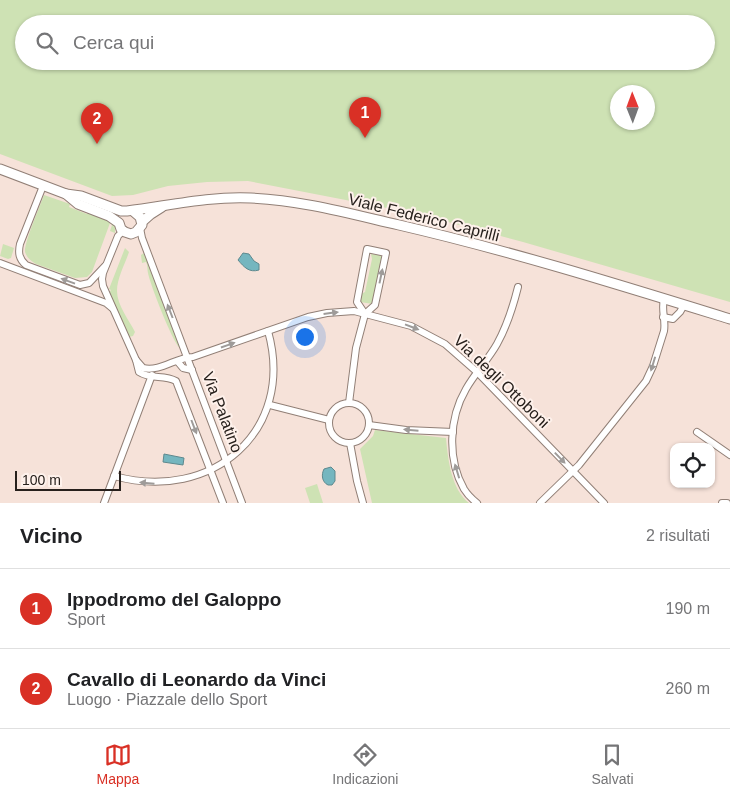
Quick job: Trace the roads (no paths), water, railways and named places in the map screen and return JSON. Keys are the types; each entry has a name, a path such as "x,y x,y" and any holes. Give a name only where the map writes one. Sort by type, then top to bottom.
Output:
{"street":[{"path":"0,169 66,194 81,196 121,211 130,211 140,216 141,225 136,232 131,234 108,216 78,204 66,194"},
{"path":"43,186 20,244 19,254 22,262 80,285 88,283 93,279 107,263"},
{"name":"Viale Federico Caprilli","path":"130,211 172,203 242,198 300,204 366,217 469,242 730,319"},
{"name":"Viale Federico Caprilli","path":"141,225 158,209 172,203"},
{"path":"130,211 121,216 121,227 102,282 136,360 139,372 151,377"},
{"name":"Via Palatino","path":"141,225 142,238 242,503"},
{"path":"349,403 356,348 365,314 375,305 386,253 367,249 357,302 365,314"},
{"path":"0,263 106,303 113,309"},
{"path":"477,503 464,490 453,457 455,413 466,388 496,346 506,326 518,287"},
{"path":"540,503 586,457 646,381 653,366 664,331 662,306 664,299"},
{"path":"664,317 673,319 677,317 684,305"},
{"name":"Via degli Ottoboni","path":"154,369 317,315 354,311 396,321 422,331 445,344 477,372 604,503"},
{"path":"228,465 252,440 261,427 270,405 274,366 268,331"},
{"path":"104,503 154,369 144,368 136,360"},
{"name":"Via Palatino","path":"178,362 183,368 192,370"},
{"name":"Via Palatino","path":"151,377 167,377 176,381 223,503"},
{"path":"349,403 358,405 365,411 369,425 363,437 350,442 343,442 335,437 330,429 330,420 336,408 342,404 349,403"},
{"path":"270,405 330,420"},
{"path":"369,425 406,430 453,432"},
{"path":"697,432 730,455"},
{"path":"350,442 356,481 363,503"},
{"name":"Via Palatino","path":"211,473 228,465"},
{"path":"114,476 143,483 165,485 181,483 211,473"}],"water":[{"path":"243,253 249,254 259,264 259,270 250,270 242,265 238,260"},
{"path":"164,454 184,458 183,465 163,462"},
{"path":"331,467 335,471 335,481 332,485 328,485 323,480 323,474 324,469"}],"place":[{"name":"Ippodromo del Galoppo","path":"365,138"},
{"name":"Cavallo di Leonardo da Vinci","path":"97,144"}]}
